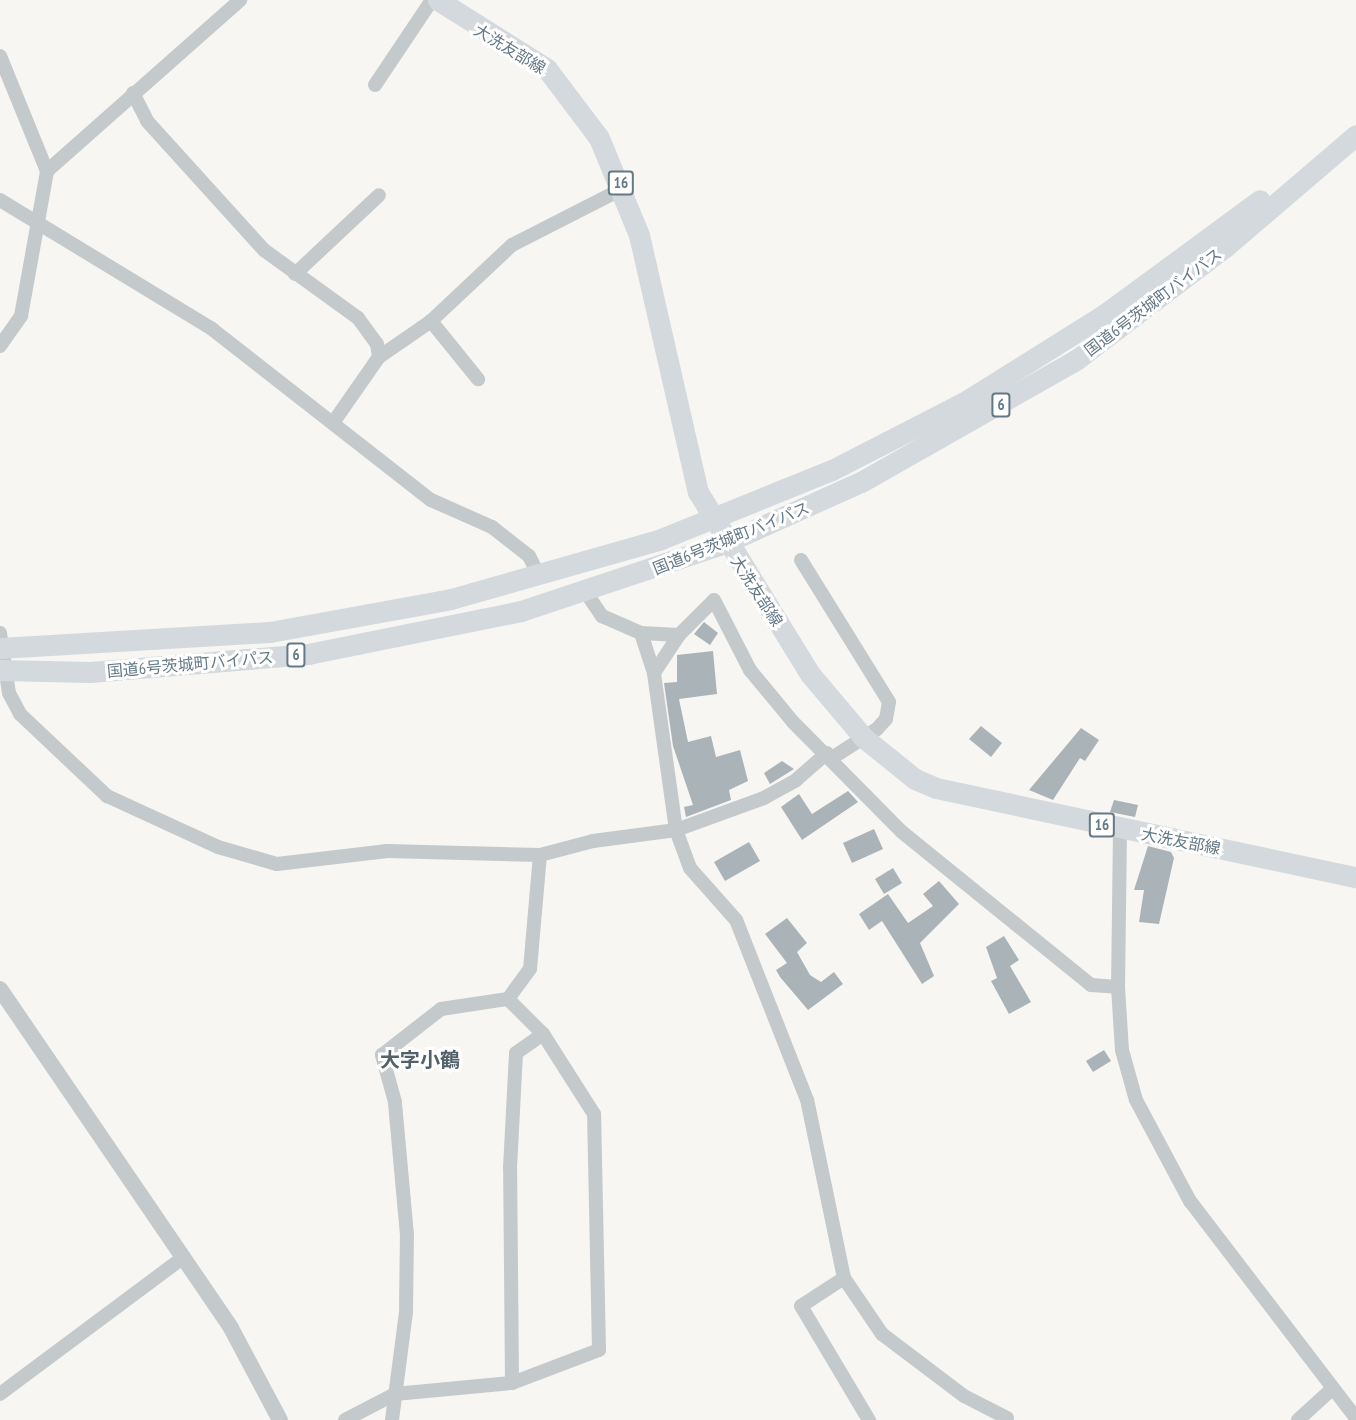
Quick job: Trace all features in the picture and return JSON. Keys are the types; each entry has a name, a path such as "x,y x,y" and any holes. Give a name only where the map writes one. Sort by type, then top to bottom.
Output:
{"main road":[{"name":"大洗友部線","path":"438,0 546,69 581,109 624,188 655,301 683,442 713,519 725,543 810,674 864,738 915,779 936,788 1356,877"},
{"name":"国道6号茨城町バイパス","path":"1,643 270,632 450,599 713,519 894,441 1018,369 1105,314 1356,128"},
{"name":"国道6号茨城町バイパス","path":"2,670 90,672 308,654 587,594 725,543 861,482 1076,360 1216,254 1356,135"}],"street":[{"path":"0,346 21,316 34,224 47,171 240,0"},
{"path":"375,86 432,0"},
{"path":"0,56 47,171"},
{"path":"133,93 171,146 264,249 295,274 349,309 377,344 379,357"},
{"path":"335,420 379,357 431,321 512,245 624,188"},
{"path":"295,274 379,195"},
{"path":"0,200 34,224 212,329 335,420 432,500 492,527 529,556 538,574"},
{"path":"431,321 478,379"},
{"path":"1,643 2,670 20,714 107,795 218,848 277,864 387,851 540,855 593,841 676,830 764,798 796,780 829,755 864,738 886,719 887,694 801,560"},
{"path":"587,594 602,616 641,633 679,635"},
{"path":"654,673 679,635 714,600 750,670 829,755 933,859 1091,985 1118,987"},
{"path":"641,633 654,673 676,830 690,868 740,928 807,1100 844,1278 882,1334 964,1396 1007,1418"},
{"path":"1120,828 1118,987 1128,1077 1161,1149 1196,1210 1356,1418"},
{"path":"393,1420 406,1312 407,1234 396,1102 382,1055 441,1009 507,999 530,969 540,855"},
{"path":"0,989 7,1009 184,1257 231,1328 280,1420"},
{"path":"345,1420 395,1394 512,1383 599,1350 594,1114 543,1034 507,999"},
{"path":"512,1383 510,1168 516,1053 543,1034"},
{"path":"0,1394 184,1257"},
{"path":"844,1278 801,1306 869,1420"},
{"path":"1298,1420 1333,1388"}],"building":[{"path":"704,622 718,633 710,645 694,634"},
{"path":"713,651 717,694 679,699 688,742 711,736 716,757 740,750 748,781 729,790 731,800 686,817 684,807 693,805 673,746 664,683 677,682 677,655"},
{"path":"981,726 1002,743 991,757 969,739"},
{"path":"1081,728 1099,740 1085,761 1080,758 1053,800 1029,790"},
{"path":"782,761 794,769 770,784 764,773"},
{"path":"848,791 858,802 802,840 781,807 799,794 812,814"},
{"path":"1114,800 1138,805 1135,817 1110,812"},
{"path":"874,829 883,849 852,863 843,843"},
{"path":"749,842 760,861 725,881 714,862"},
{"path":"1148,846 1171,852 1174,858 1159,924 1139,922 1144,890 1134,890"},
{"path":"893,868 902,883 884,894 875,879"},
{"path":"939,881 959,904 920,943 934,976 922,984 882,921 869,930 859,914 888,894 908,923 933,906 923,894"},
{"path":"787,918 807,943 797,952 810,975 821,982 834,972 843,984 808,1010 776,970 787,963 765,934"},
{"path":"1004,936 1019,960 1010,966 1031,1002 1009,1014 991,981 997,978 986,947"},
{"path":"1104,1050 1111,1061 1093,1072 1086,1061"}],"district":[{"name":"大字小鶴","path":"420,1060"}]}
